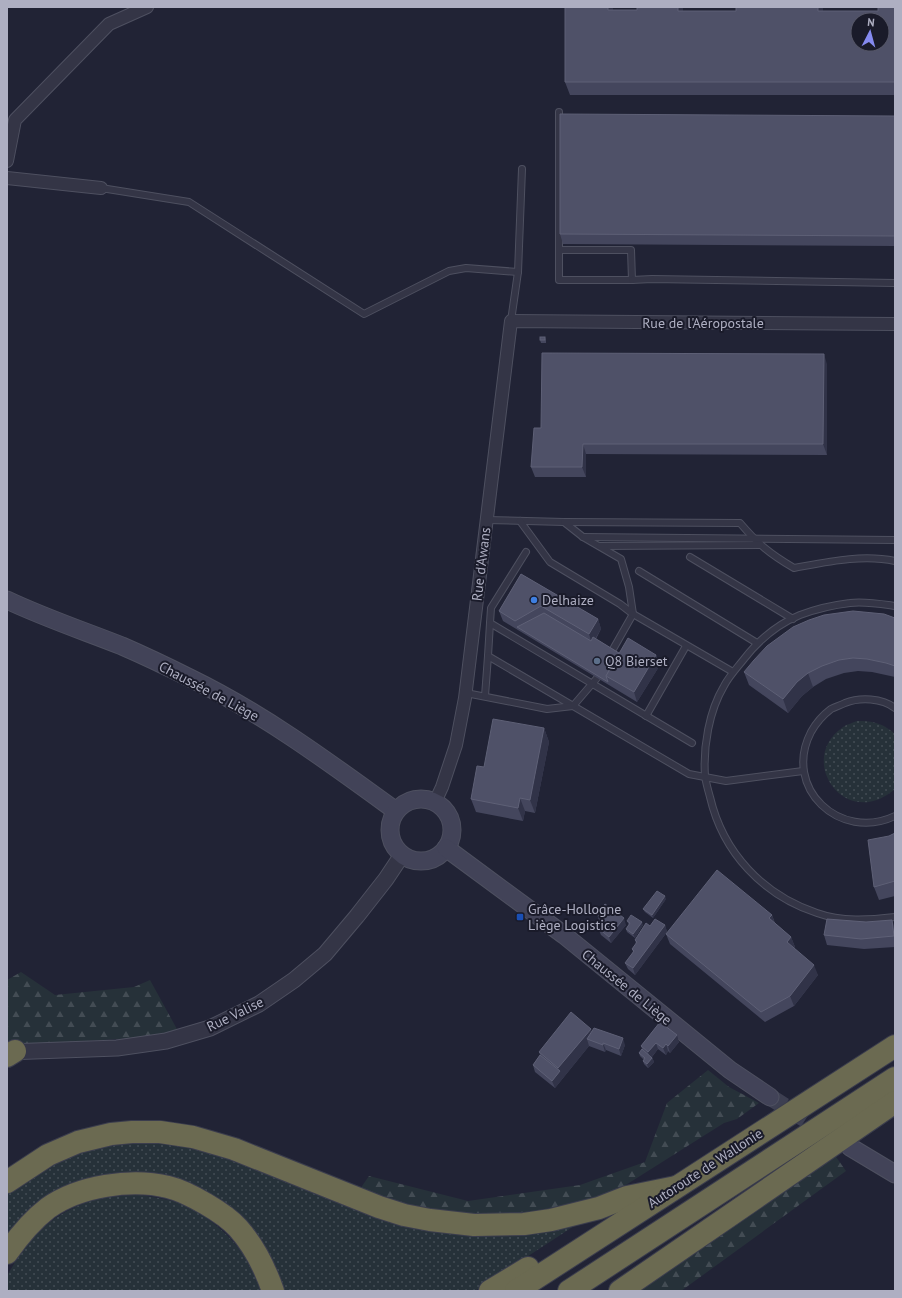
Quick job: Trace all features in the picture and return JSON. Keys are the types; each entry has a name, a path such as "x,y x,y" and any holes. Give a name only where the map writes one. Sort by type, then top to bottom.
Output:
{"highway":[{"name":"Autoroute de Wallonie","path":"516,1291 895,1046"},
{"name":"Autoroute de Wallonie","path":"569,1291 895,1078"},
{"path":"620,1291 895,1102"},
{"path":"9,1180 48,1155 78,1142 111,1134 160,1132 193,1137 234,1149 379,1207 430,1220 474,1225 524,1224 551,1220 599,1208 626,1197 676,1187"},
{"path":"7,1253 24,1229 49,1208 75,1194 121,1183 148,1183 169,1187 194,1197 221,1212 237,1227 252,1246 266,1272 273,1291"},
{"path":"490,1291 583,1234 607,1232"}],"main road":[{"name":"Chaussée de Liège","path":"7,600 34,613 122,646 192,679 246,709 293,738 349,776 396,811"},
{"path":"414,799 424,799 435,802 443,808 449,817 452,827 451,838 446,848 439,855 421,861 411,859 402,854 394,846 390,834 390,822 396,811 404,804 414,799"},
{"name":"Chaussée de Liège","path":"446,848 564,935 730,1070 770,1097"},
{"path":"850,1148 895,1174"}],"street":[{"path":"7,161 15,120 109,24 148,7"},
{"path":"7,178 101,188"},
{"name":"Rue de l'Aéropostale","path":"510,322 895,324"},
{"name":"Rue d'Awans","path":"435,802 442,787 456,745 466,692 510,322"},
{"name":"Rue Valise","path":"10,1053 117,1048 166,1041 210,1028 259,1004 294,980 325,954 386,879 402,854"}],"lane":[{"path":"559,112 559,280 652,279 895,283"},
{"path":"510,322 518,272 522,169"},
{"path":"101,188 189,202 364,314 449,271 466,268 518,272"},
{"path":"559,250 631,250 632,280"},
{"path":"486,520 564,522 740,522 760,545 771,554 794,568 843,559 886,559 895,561"},
{"path":"520,521 550,562 686,646 733,672"},
{"path":"564,522 583,537 621,559 629,587 633,614 612,651"},
{"path":"583,537 895,540"},
{"path":"598,546 760,545"},
{"path":"485,696 491,608 526,552"},
{"path":"690,557 793,619"},
{"path":"640,570 758,643"},
{"path":"895,606 851,603 826,608 793,619 776,629 758,643 733,672 723,687 708,731 705,754 705,777 711,803 720,829 733,850 750,872 770,889 793,903 818,914 844,919 871,920 895,917"},
{"path":"490,623 692,743"},
{"path":"646,716 686,646"},
{"path":"488,656 689,774 726,781 804,771"},
{"path":"466,692 547,709 573,706 597,678"},
{"path":"895,708 891,705 872,700 851,701 831,709 815,724 806,743 803,764 807,785 818,803 835,816 856,823 875,823 895,816"}],"green space":[{"path":"857,721 878,723 895,734 895,789 877,800 859,802 844,797 833,786 825,772 824,757 829,741 843,727"},
{"path":"21,972 55,995 134,987 150,980 178,1031 134,1038 7,1046 7,980"},
{"path":"708,1070 729,1087 759,1103 737,1119 724,1123 621,1188 584,1202 552,1210 514,1215 482,1216 441,1212 410,1205 360,1189 369,1176 468,1201 580,1185 645,1162 667,1103"},
{"path":"160,1134 379,1211 594,1213 475,1291 281,1291 233,1214 119,1176 7,1238 7,1191 83,1147"},
{"path":"834,1154 846,1171 681,1291 638,1291"},
{"path":"140,1195 180,1203 191,1208 213,1223 224,1232 242,1252 255,1274 261,1291 7,1291 7,1276 15,1262 30,1240 50,1222 73,1208 98,1199"}],"building":[{"path":"565,7 608,7 608,10 637,10 637,7 678,7 678,11 736,11 736,7 818,7 818,11 878,11 878,7 895,7 895,82 565,82"},
{"path":"560,114 895,116 895,236 560,234"},
{"path":"540,337 545,337 545,340 540,340"},
{"path":"542,353 824,354 823,444 583,444 582,467 531,467 534,428 541,428"},
{"path":"521,574 598,619 589,634 541,606 515,621 499,611"},
{"path":"853,611 884,614 895,618 895,666 867,659 853,658 839,660 808,673 797,682 783,699 744,672 767,646 793,627 824,615"},
{"path":"544,613 591,641 593,637 619,653 606,676 608,682 517,627"},
{"path":"628,638 656,655 634,692 606,676"},
{"path":"493,719 544,728 530,800 520,798 518,808 471,799 477,766 484,767"},
{"path":"895,833 895,881 874,887 868,840 889,836"},
{"path":"717,870 772,915 769,918 791,937 787,942 814,965 790,996 761,1012 666,934"},
{"path":"657,891 665,896 652,915 643,909"},
{"path":"605,904 624,918 609,937 598,928 605,921 597,914"},
{"path":"631,915 642,922 633,934 626,929 630,923 627,921"},
{"path":"655,919 665,925 633,968 625,963 634,951 632,949 637,942 635,940 646,923 650,926"},
{"path":"827,919 866,922 892,920 894,936 861,939 824,935"},
{"path":"571,1012 591,1029 558,1068 539,1052"},
{"path":"660,1022 677,1035 668,1046 666,1044 663,1048 656,1043 648,1052 641,1046"},
{"path":"594,1028 623,1038 619,1049 587,1039"},
{"path":"642,1049 652,1058 647,1064 643,1061 645,1058 639,1053"},
{"path":"540,1055 560,1071 552,1081 533,1065"}],"tunnel":[{"path":"770,1097 827,1133"}],"place":[{"name":"Delhaize","path":"534,600"},
{"name":"Q8 Bierset","path":"597,661"},
{"name":"Grâce-Hollogne Liège Logistics","path":"520,917"}]}
